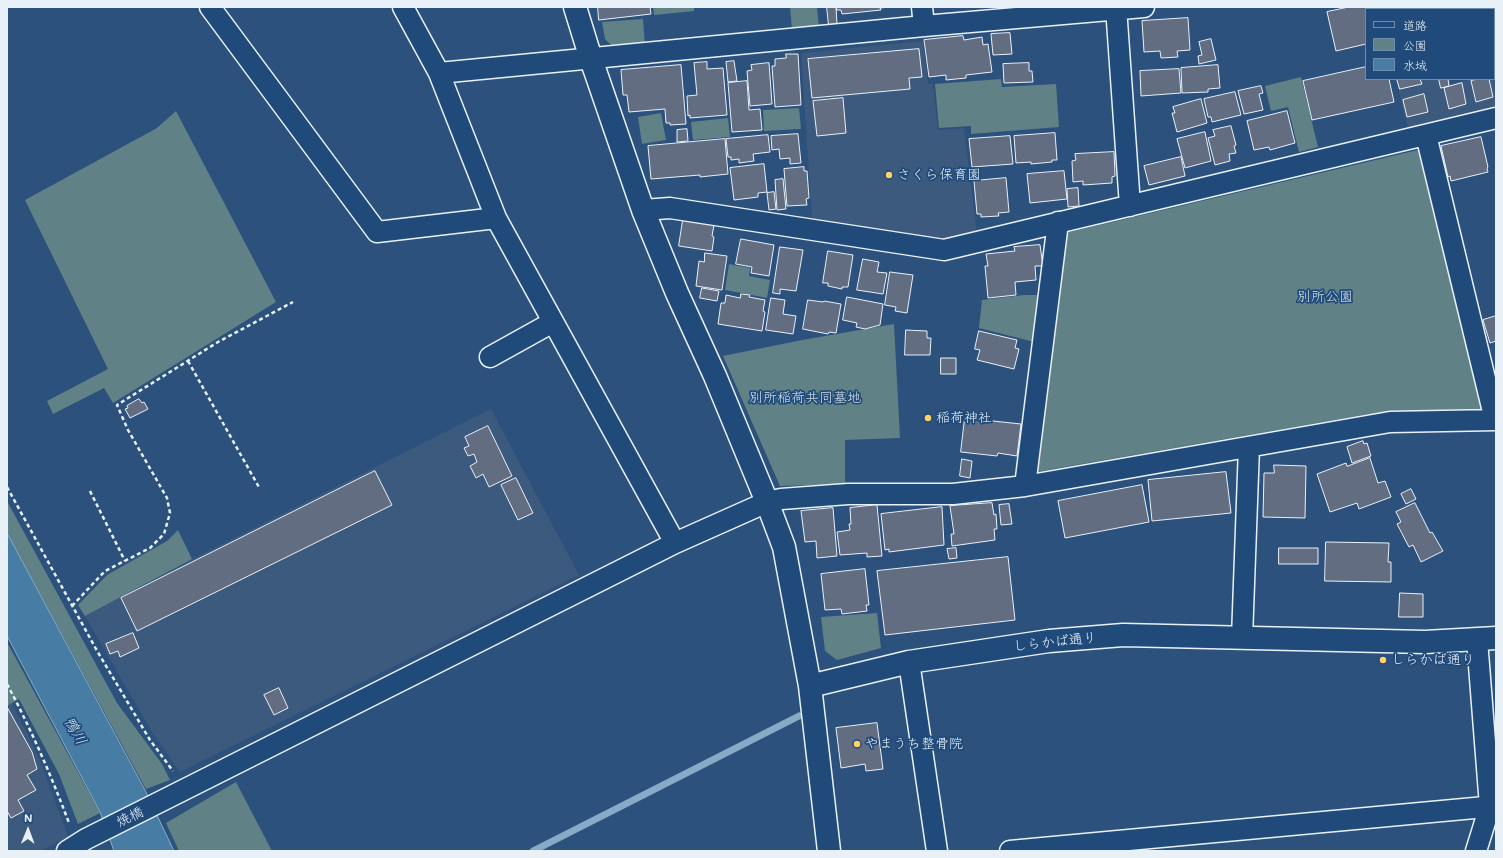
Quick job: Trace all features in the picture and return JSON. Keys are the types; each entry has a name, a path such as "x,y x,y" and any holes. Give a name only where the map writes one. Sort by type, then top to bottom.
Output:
{"street":[{"path":"210,7 377,232 496,218"},
{"path":"403,7 439,73 496,218 675,543"},
{"path":"575,7 591,59 643,210 677,293 768,502 784,547 810,686 829,851"},
{"path":"439,73 591,59 923,16 1144,7"},
{"path":"1116,8 1130,206"},
{"path":"643,210 670,208 944,250 1496,118"},
{"path":"1426,135 1495,420"},
{"path":"1025,486 1058,222"},
{"path":"490,357 553,322"},
{"name":"焼橋","path":"77,845 675,543 768,502 781,499 848,494 953,494 1025,486 1390,422 1495,420"},
{"path":"1242,638 1249,447"},
{"name":"しらかば通り","path":"810,686 909,662 1049,641 1124,635 1425,642 1487,639"},
{"path":"1476,851 1493,806 1487,639"},
{"path":"909,662 937,851"},
{"path":"1010,851 1493,806"}],"path":[{"path":"72,606 105,571 150,548 164,534 170,512 167,498 132,436 117,405 218,342 292,302"},
{"path":"188,361 260,489"},
{"path":"7,487 96,649 150,740 179,779 179,793"},
{"path":"90,491 125,560"},
{"path":"7,684 22,711 51,776 77,845"}],"shaded area":[{"name":"さくら保育園","path":"923,41 928,84 933,83 938,130 964,128 977,234 947,240 812,220 801,53"},
{"path":"1495,74 1496,109 1408,129 1396,80 1449,80 1451,84 1468,80 1495,80"},
{"path":"491,409 579,575 180,772 152,732 85,616 192,559"},
{"path":"12,703 40,760 68,837 41,851 7,851 7,706"}],"green space":[{"path":"653,7 694,7 694,11 654,15"},
{"path":"790,7 817,7 819,28 792,30"},
{"path":"643,19 645,45 612,46 605,39 602,22"},
{"path":"1301,77 1318,147 1299,152 1288,107 1271,111 1265,86"},
{"path":"1001,79 1002,87 1056,84 1059,127 971,134 971,126 939,128 935,84"},
{"path":"799,108 801,129 764,131 763,110"},
{"path":"176,111 276,302 113,403 104,388 53,414 47,401 108,369 25,200 157,128"},
{"path":"661,113 666,140 642,144 638,117"},
{"path":"728,118 730,137 693,140 691,122"},
{"name":"別所公園","path":"1418,150 1483,409 1369,414 1036,472 1066,233"},
{"path":"729,264 750,268 749,276 770,280 767,298 725,290"},
{"path":"1024,295 1040,295 1034,342 979,328 982,300"},
{"name":"別所稲荷共同墓地","path":"894,324 900,438 845,440 845,484 780,486 723,356"},
{"path":"7,501 117,703 162,764 170,780 146,789 7,533"},
{"path":"178,530 192,559 85,616 78,605 107,575 167,541"},
{"path":"877,613 881,648 837,660 825,651 821,617"},
{"path":"7,642 100,813 78,824 59,774 19,699 7,706"},
{"path":"236,782 272,851 179,851 166,823"}],"water":[{"name":"鴨川","path":"7,533 145,790 174,851 114,851 100,812 7,636"}],"building":[{"path":"598,7 650,7 651,14 599,20"},
{"path":"827,7 836,7 837,25 829,26"},
{"path":"837,7 890,7 880,8 881,10 842,14 841,10 837,10"},
{"path":"1349,7 1374,7 1365,8 1365,44 1336,51 1327,12"},
{"path":"1434,7 1467,7 1467,8"},
{"path":"1188,18 1190,50 1177,51 1178,57 1161,58 1160,51 1144,52 1142,21"},
{"path":"1010,33 1012,54 993,55 991,34"},
{"path":"963,36 964,40 982,37 983,45 988,44 992,72 966,75 966,78 946,80 946,75 929,77 924,40"},
{"path":"1211,39 1216,60 1199,64 1198,56 1202,55 1199,42"},
{"path":"1495,45 1496,48 1495,71"},
{"path":"919,49 922,77 909,78 910,89 812,98 808,59"},
{"path":"786,54 798,54 801,105 775,107 772,66 775,66 775,59 786,58"},
{"path":"734,61 737,81 728,82 726,62"},
{"path":"707,62 707,69 723,68 727,115 690,118 690,115 688,116 687,96 697,95 694,63"},
{"path":"769,63 772,104 750,106 747,71 752,70 751,65"},
{"path":"1029,63 1029,71 1032,71 1033,82 1004,83 1003,64"},
{"path":"681,65 686,124 670,125 670,123 666,123 665,109 629,112 627,95 623,95 621,70"},
{"path":"1218,65 1220,88 1208,89 1208,92 1182,93 1181,68"},
{"path":"1365,67 1365,80 1389,80 1394,102 1312,120 1303,81"},
{"path":"1179,69 1181,93 1141,96 1140,71"},
{"path":"1397,80 1420,80 1422,84 1400,89"},
{"path":"1439,80 1448,80 1449,86 1441,88"},
{"path":"1489,80 1493,97 1476,102 1471,81"},
{"path":"747,81 749,110 760,109 762,130 732,132 728,83"},
{"path":"1462,83 1466,104 1449,109 1444,88"},
{"path":"1261,86 1263,93 1259,94 1263,110 1244,114 1238,91"},
{"path":"1235,92 1241,115 1212,122 1211,117 1208,117 1204,99"},
{"path":"1424,94 1428,112 1407,117 1403,100"},
{"path":"843,98 846,133 817,136 813,101"},
{"path":"1201,99 1207,123 1177,132 1172,113 1175,113 1173,107"},
{"path":"1287,111 1295,143 1270,150 1269,147 1254,150 1247,121"},
{"path":"1231,126 1236,145 1234,146 1236,153 1229,154 1230,161 1215,165 1208,138 1215,136 1213,130"},
{"path":"687,129 688,141 677,142 677,130"},
{"path":"1205,132 1211,161 1185,168 1177,139"},
{"path":"1055,133 1057,160 1052,160 1052,162 1031,164 1031,162 1016,163 1014,136"},
{"path":"798,134 801,163 790,164 790,158 780,159 779,149 772,150 771,136"},
{"path":"768,135 770,152 753,154 754,161 739,163 739,159 731,160 731,157 728,157 726,139"},
{"path":"1010,136 1013,164 972,167 969,139"},
{"path":"1481,137 1488,172 1451,181 1450,176 1448,177 1441,146"},
{"path":"725,139 728,174 651,179 648,146"},
{"path":"1114,152 1115,176 1112,177 1112,183 1083,185 1083,181 1073,182 1072,161 1076,160 1075,154"},
{"path":"1181,157 1185,176 1149,185 1144,166"},
{"path":"764,164 767,192 758,193 758,197 734,200 730,168"},
{"path":"804,167 804,171 807,171 809,198 806,199 807,205 787,206 784,169"},
{"path":"1064,171 1067,199 1030,203 1027,174"},
{"path":"1006,178 1009,212 998,213 999,216 981,217 981,214 977,214 974,181"},
{"path":"783,179 786,209 777,210 775,180"},
{"path":"1078,188 1079,206 1068,207 1067,189"},
{"path":"774,192 776,209 769,210 767,193"},
{"path":"683,220 714,225 712,251 679,246"},
{"path":"741,239 774,245 769,276 751,273 752,267 736,264"},
{"path":"1040,245 1043,266 1035,266 1036,280 1015,282 1016,295 988,298 985,266 988,266 986,254 1015,251 1014,247"},
{"path":"780,247 803,250 796,291 780,289 780,294 773,293"},
{"path":"828,251 853,255 848,287 842,287 842,289 828,286 828,283 823,283"},
{"path":"705,253 727,256 722,290 696,286 699,261 704,262"},
{"path":"863,259 879,262 877,272 887,273 883,294 857,290"},
{"path":"890,272 913,275 907,313 895,311 896,307 885,305"},
{"path":"702,288 719,291 717,301 700,298"},
{"path":"741,294 750,295 749,297 765,300 762,331 718,324 721,303 725,303 726,295 740,298"},
{"path":"847,297 883,304 880,325 865,329 856,327 857,323 843,320"},
{"path":"771,298 785,300 783,314 796,316 793,334 766,330"},
{"path":"808,300 841,304 836,333 829,332 828,334 803,329"},
{"path":"1496,316 1496,341 1490,343 1483,320"},
{"path":"906,330 927,331 927,338 931,338 930,355 905,355"},
{"path":"979,331 1017,340 1015,348 1019,349 1014,369 977,360 980,350 975,349"},
{"path":"941,358 956,358 956,374 941,374"},
{"path":"139,399 142,403 144,402 148,409 130,418 125,409 128,408 127,406"},
{"path":"965,418 1021,424 1017,456 998,453 997,456 961,452"},
{"path":"488,426 512,476 489,487 483,474 476,478 470,466 477,462 474,454 468,456 464,448 469,446 465,437"},
{"path":"1363,441 1364,444 1367,443 1371,456 1352,463 1347,447"},
{"path":"1370,458 1378,483 1385,481 1391,497 1359,509 1357,503 1330,512 1317,474 1346,463 1347,466"},
{"path":"962,459 972,461 970,478 960,476"},
{"path":"1274,465 1306,466 1305,518 1263,517 1264,473 1274,473"},
{"path":"375,471 392,505 137,631 121,598"},
{"path":"1226,472 1231,513 1152,521 1148,480"},
{"path":"516,478 533,513 518,520 501,485"},
{"path":"1142,485 1149,522 1065,538 1058,501"},
{"path":"1411,489 1416,499 1406,504 1401,494"},
{"path":"992,503 994,515 996,514 997,529 994,529 995,540 952,546 951,534 954,534 950,506"},
{"path":"1415,503 1430,533 1432,532 1443,551 1421,562 1413,545 1409,547 1397,524 1401,522 1396,512"},
{"path":"1009,504 1012,524 1001,525 999,505"},
{"path":"877,505 882,556 867,557 867,553 840,555 837,532 850,530 850,508"},
{"path":"942,507 944,545 889,552 889,549 885,550 881,514"},
{"path":"833,508 837,556 817,558 816,541 805,542 801,511"},
{"path":"1326,542 1389,543 1388,562 1391,562 1391,582 1325,581"},
{"path":"956,548 957,558 949,559 947,549"},
{"path":"1279,548 1318,548 1318,564 1279,564"},
{"path":"1008,557 1015,620 885,635 877,571"},
{"path":"865,569 869,605 866,605 867,611 842,614 841,609 825,610 821,574"},
{"path":"1400,593 1423,594 1423,617 1399,617"},
{"path":"133,633 139,648 120,657 118,651 110,654 106,644"},
{"path":"279,688 288,708 274,715 264,695"},
{"path":"7,707 32,752 37,769 27,775 36,790 18,800 24,811 11,818 7,811"},
{"path":"877,723 883,769 866,771 865,764 841,768 836,728"}],"waterway":[{"path":"533,851 799,716"}],"place":[{"name":"さくら保育園","path":"889,175"},
{"name":"稲荷神社","path":"928,418"},
{"name":"しらかば通り","path":"1383,660"},
{"name":"やまうち整骨院","path":"857,744"}]}
